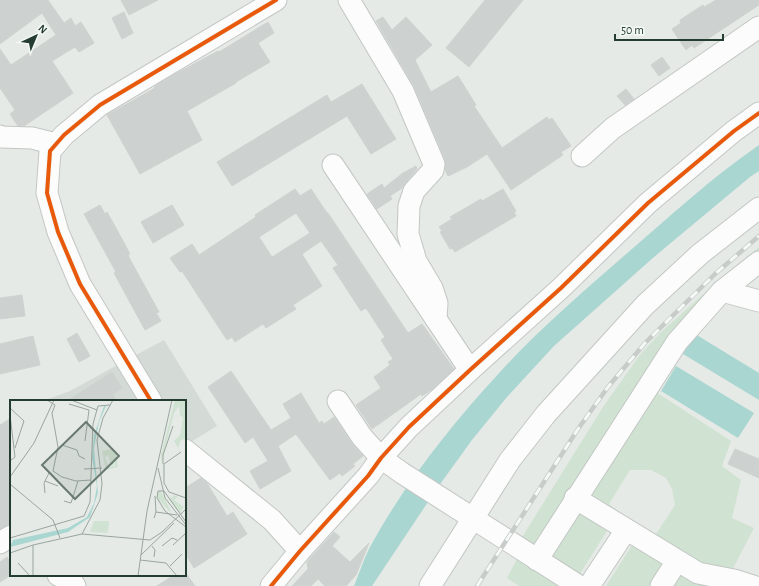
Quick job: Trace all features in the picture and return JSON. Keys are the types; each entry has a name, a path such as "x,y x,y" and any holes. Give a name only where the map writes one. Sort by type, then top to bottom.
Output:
{"street":[{"path":"150,400 80,284 58,232 47,193 50,151 64,134 100,105 276,0"},
{"path":"348,0 403,91 434,164 433,170 414,191 409,206 408,234 416,261 432,288 437,303 436,319"},
{"path":"582,156 612,128 759,27"},
{"path":"271,586 409,427 562,288 648,203 734,131 759,113"},
{"path":"0,136 32,138 56,144"},
{"path":"333,165 470,370"},
{"path":"430,586 510,460 546,414 645,305 700,254 759,208"},
{"path":"537,560 575,498 677,342 722,292 759,262"},
{"path":"722,292 759,301"},
{"path":"338,402 362,437 381,458 579,586"},
{"path":"186,452 272,520 300,551"},
{"path":"575,498 698,573 734,580 753,586"},
{"path":"589,586 626,530"},
{"path":"0,543 10,537"},
{"path":"661,586 677,561"},
{"path":"60,576 73,583 75,586"}],"shaded area":[{"path":"164,340 217,426 186,445 186,400 160,400 134,356"},
{"path":"119,364 139,400 46,400 70,391"}],"green space":[{"path":"759,247 759,257 704,301 537,549 521,539 603,407 639,356 660,333 718,281"},
{"path":"653,390 731,441 722,466 741,480 732,518 754,528 729,576 702,569 647,535 650,530 656,534 675,505 672,489 666,478 651,470 630,470 609,504 615,509 613,513 583,498"},
{"path":"580,503 612,523 576,580 544,559"},
{"path":"636,539 670,560 653,586 606,586"},
{"path":"519,555 568,586 519,586 507,578"},
{"path":"680,567 714,586 667,586"}],"water":[{"path":"759,145 759,171 654,257 554,346 507,397 472,440 438,487 372,586 354,586 369,549 397,501 446,434 482,391 516,355 577,297 707,184"},
{"path":"695,334 759,373 759,400 683,354"},
{"path":"676,366 754,413 738,438 661,391"}],"building":[{"path":"0,0 48,0 64,23 71,18 75,26 81,22 94,43 79,52 75,47 52,61 73,93 24,126 18,126 10,114 15,110 0,88 0,49 11,65 56,35 42,13 0,44"},
{"path":"121,0 158,0 129,15"},
{"path":"485,0 523,0 469,67 446,48"},
{"path":"716,0 759,0 759,5 694,48 692,45 686,50 672,29 681,23 680,20 703,5 704,7"},
{"path":"124,12 133,33 122,39 112,18"},
{"path":"383,17 392,30 406,17 432,45 415,60 431,92 458,76 476,105 474,106 502,148 547,117 549,120 552,118 571,146 561,152 563,155 511,190 487,154 467,167 448,176 445,170 445,159 414,86 376,21"},
{"path":"268,22 274,33 258,43 270,62 187,111 202,140 140,174 107,115 155,88 154,87 168,78 218,51 219,52"},
{"path":"662,57 670,68 659,76 651,65"},
{"path":"362,84 396,139 371,154 347,116 232,186 217,162 327,95 331,102"},
{"path":"626,89 634,99 625,105 617,96"},
{"path":"416,166 417,169 402,188 390,196 392,199 377,209 367,194 382,184 384,188 403,173"},
{"path":"295,189 300,196 311,189 408,333 422,324 454,369 431,390 422,396 421,394 372,429 356,405 381,388 374,377 390,365 388,362 393,359 381,340 385,337 366,308 361,311 333,268 338,265 321,241 302,254 322,286 293,305 296,309 266,328 263,324 235,342 232,337 227,340 182,271 180,272 170,258 192,244 199,255 256,217 255,215","holes":["296,213 310,233 272,257 259,237"]},
{"path":"503,189 516,211 514,212 516,216 455,252 452,248 450,249 440,232 442,231 439,227 452,219 450,217 481,199 482,201"},
{"path":"100,205 105,214 107,212 116,228 130,254 128,255 132,263 159,312 156,313 161,321 145,330 114,273 116,272 84,214"},
{"path":"172,205 184,225 153,243 141,222"},
{"path":"22,295 25,316 0,319 0,298"},
{"path":"77,333 90,356 79,362 67,339"},
{"path":"33,336 40,365 0,374 0,344"},
{"path":"231,371 271,430 291,418 283,404 301,393 319,423 322,421 324,424 334,417 352,444 363,456 353,464 355,466 342,476 340,473 330,480 296,434 278,446 291,471 260,489 250,471 268,461 253,437 245,443 208,387"},
{"path":"112,372 122,388 112,394 116,400 69,400"},
{"path":"10,419 10,524 0,529 0,425"},
{"path":"735,449 759,459 759,478 728,464"},
{"path":"201,478 207,483 227,516 233,512 247,534 194,568 186,555 186,487"},
{"path":"334,532 340,537 332,546 350,562 369,543 356,575 346,586 325,586 318,579 311,586 292,586 308,569 307,562"},
{"path":"7,557 10,562 10,576 0,582 0,562"},
{"path":"186,573 195,586 157,586 172,576 186,576"}],"railway":[{"path":"477,586 578,429 608,387 645,343 715,274 759,236"}],"cycle path":[{"path":"150,400 80,284 58,232 47,193 50,151 64,135 100,105 276,0"},
{"path":"271,586 409,427 561,288 648,203 734,131 759,113"}]}
